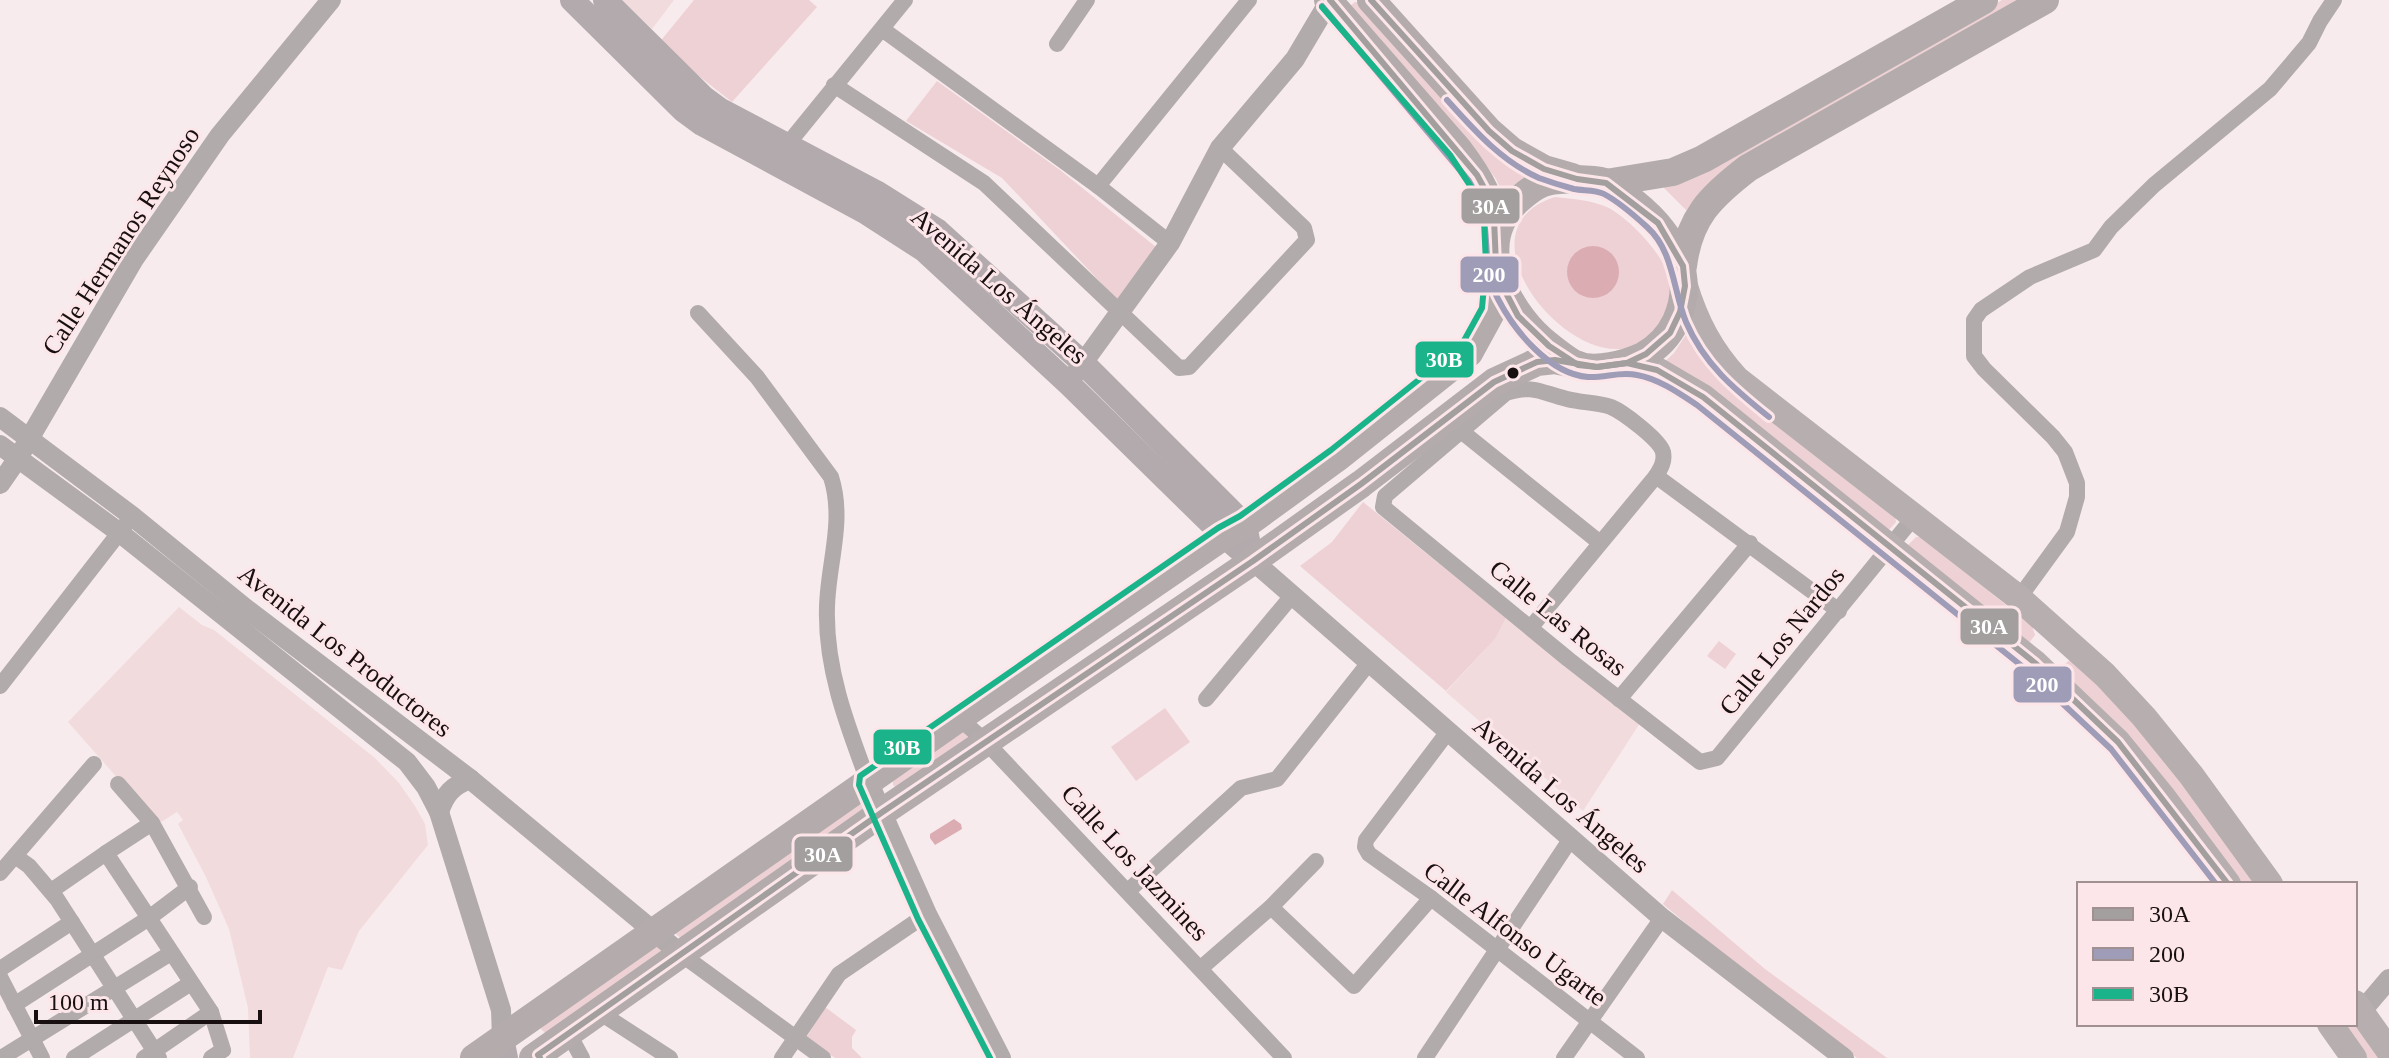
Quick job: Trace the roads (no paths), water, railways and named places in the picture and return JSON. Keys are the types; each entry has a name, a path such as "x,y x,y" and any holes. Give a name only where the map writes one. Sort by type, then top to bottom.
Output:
{"highway":[{"path":"1371,0 1489,131 1512,151 1544,169 1577,179 1606,183 1673,172 1703,159 1984,0"},
{"path":"537,1057 576,1046 599,1012 881,813 1253,561 1373,490 1494,382 1537,362 1555,360 1597,367 1627,363 1646,354 1670,333 1680,312 1685,245 1696,218 1709,200 1748,168 2045,0"},
{"path":"474,1058 508,1042 653,931 1234,531 1337,458 1469,353 1492,311 1494,219 1488,195 1458,149 1329,1"},
{"path":"1577,179 1543,182 1530,189 1507,210 1495,255 1518,316 1549,346 1578,365"},
{"path":"1606,183 1658,223 1684,276"},
{"path":"1337,458 1373,490"}],"main road":[{"name":"Avenida Los Ángeles","path":"572,0 683,110 787,145 888,199 938,231 1083,363 1234,531 1253,561"},
{"name":"Avenida Los Ángeles","path":"605,0 727,125 915,243 1234,531"},
{"path":"1684,276 1695,317 1706,339 1720,361 1737,379 2019,598 2105,675 2191,775 2269,882"},
{"path":"1627,363 1657,370 1703,397 2035,663 2118,742 2226,882"},
{"path":"2035,663 2059,632"},
{"path":"2358,1008 2389,1051"},
{"path":"2331,1026 2346,1054"},
{"path":"508,1042 537,1057"}],"street":[{"name":"Calle Hermanos Reynoso","path":"0,484 134,259 220,135 331,0"},
{"path":"787,145 905,0"},
{"path":"1057,44 1087,0"},
{"path":"1098,186 1249,0"},
{"path":"2019,598 2067,532 2077,497 2077,483 2065,452 2053,437 1993,379 1974,356 1974,320 1981,310 2030,277 2094,250 2111,227 2154,185 2270,89 2309,43 2334,0"},
{"path":"1069,384 1170,243 1220,148 1295,59 1329,1"},
{"path":"882,29 1098,186 1170,243"},
{"path":"834,85 984,183 1183,369 1189,367 1307,240 1304,228 1220,148"},
{"path":"698,313 757,377 831,477 835,492 836,544 827,604 828,632 839,702 881,813 927,914 1001,1058"},
{"path":"1373,490 1461,431 1506,393 1525,387 1569,400 1614,408 1658,442 1663,453 1663,464 1656,476 1532,626"},
{"name":"Avenida Los Productores","path":"0,417 29,438 407,762 426,787 439,812 501,1010 508,1042"},
{"path":"1461,431 1599,542"},
{"name":"Avenida Los Productores","path":"0,445 126,524 245,608 470,779 681,954"},
{"path":"1656,476 1839,611"},
{"name":"Calle Las Rosas","path":"1373,490 1385,509 1619,699 1700,762 1717,758"},
{"name":"Calle Los Nardos","path":"1717,758 1914,517"},
{"path":"0,686 126,524"},
{"path":"1619,699 1750,543"},
{"name":"Avenida Los Ángeles","path":"1253,561 1662,918 1844,1058"},
{"path":"1206,699 1291,597"},
{"path":"1128,891 1241,788 1277,779 1368,664"},
{"name":"Calle Los Jazmines","path":"959,718 986,742 1201,968 1272,1054"},
{"name":"Calle Alfonso Ugarte","path":"1447,733 1371,832 1365,847 1369,854 1431,898 1637,1058"},
{"path":"0,873 94,764"},
{"path":"439,812 444,797 455,785 470,779"},
{"path":"118,784 152,823 204,917"},
{"path":"51,891 152,823"},
{"path":"1425,1058 1570,840"},
{"path":"106,853 211,1012 219,1055"},
{"path":"15,856 29,866 51,891 134,1019 153,1056 211,1012"},
{"path":"1201,968 1271,907 1316,861"},
{"path":"14,1005 149,918 190,887"},
{"path":"1271,907 1354,986 1431,898"},
{"path":"782,1058 839,974 927,914"},
{"path":"1564,1058 1662,918"},
{"path":"0,969 72,922"},
{"path":"1,1058 171,953"},
{"path":"681,954 823,1058"},
{"path":"0,977 42,1058"},
{"path":"2358,1008 2389,979"},
{"path":"74,1058 191,983"},
{"path":"599,1012 670,1058"}]}
